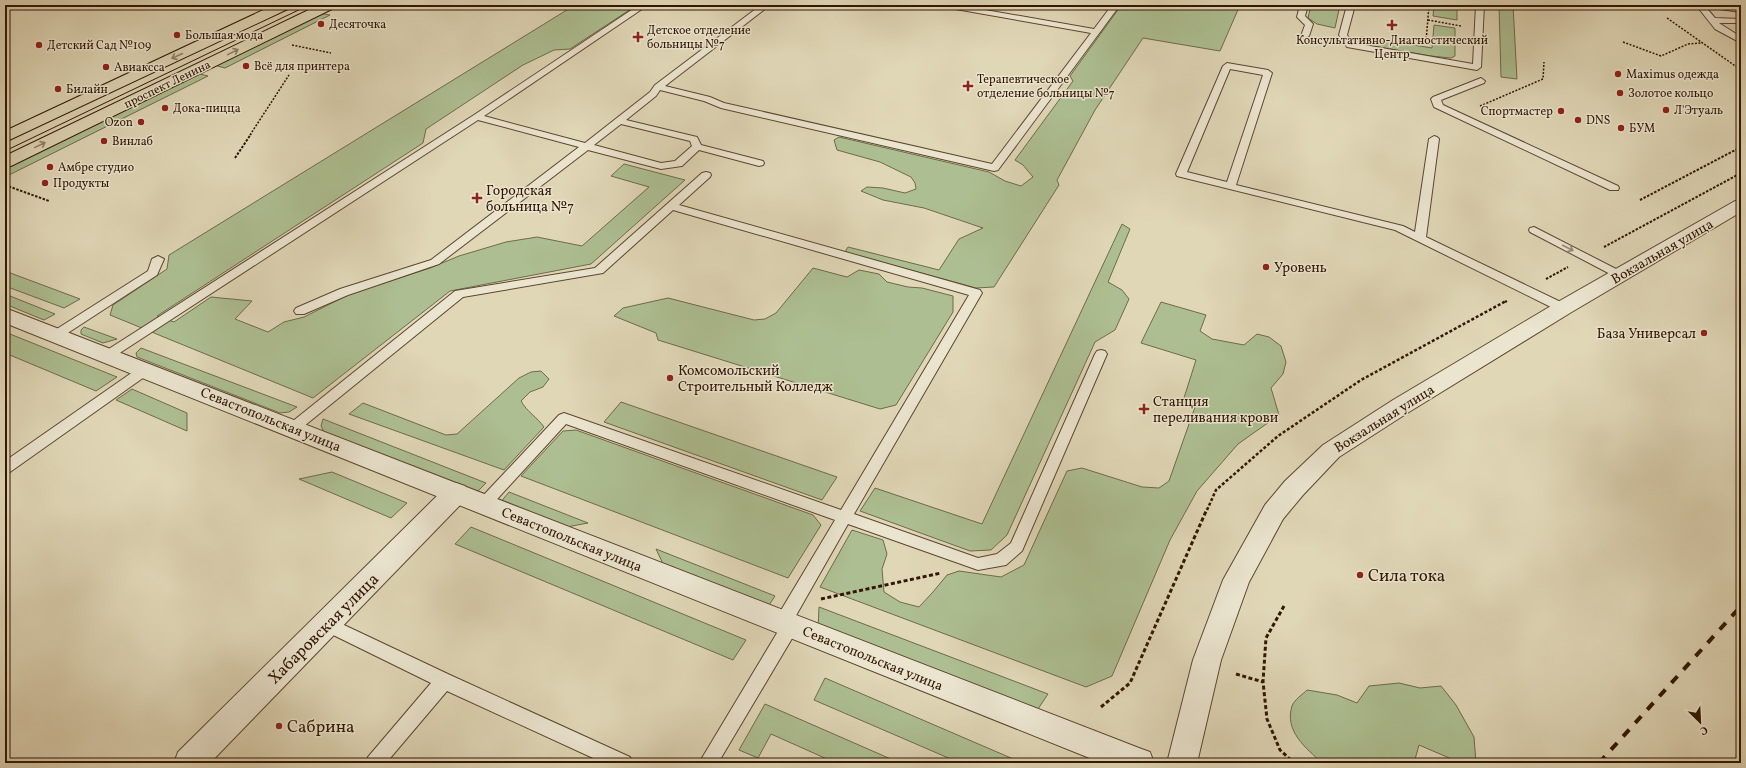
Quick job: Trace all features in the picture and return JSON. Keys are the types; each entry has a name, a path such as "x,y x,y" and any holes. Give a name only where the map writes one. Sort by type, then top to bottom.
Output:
{"highway":[{"name":"проспект Ленина","path":"5,137 285,5"},
{"name":"проспект Ленина","path":"5,162 329,5"}],"street":[{"path":"1717,5 1741,8"},
{"name":"Вокзальная улица","path":"1182,763 1207,660 1236,580 1274,512 1294,488 1331,452 1401,406 1563,308 1741,205"},
{"name":"Севастопольская улица","path":"5,315 1139,763"},
{"name":"Хабаровская улица","path":"189,763 456,493"}],"lane":[{"path":"108,355 477,117 644,5"},
{"path":"300,311 344,292 435,262 587,146 653,94 658,87 766,5"},
{"path":"944,5 975,7 1096,32"},
{"path":"658,87 707,99 721,105 994,168 1116,5"},
{"path":"1304,5 1300,17 1309,24 1305,36"},
{"path":"1351,5 1343,35 1350,45 1477,67 1480,5"},
{"path":"1700,5 1718,27 1741,41"},
{"path":"1713,20 1741,22"},
{"path":"1230,185 1268,74 1227,66 1181,174 1399,228 1563,308"},
{"path":"1481,81 1436,99 1439,107 1614,188"},
{"path":"477,117 661,166 678,164 697,147"},
{"path":"619,121 694,139 697,147"},
{"path":"1420,238 1434,139"},
{"path":"697,147 759,163"},
{"path":"293,428 459,294 599,271 706,175"},
{"path":"671,206 976,294 845,517 787,624 708,763"},
{"path":"1534,230 1620,275"},
{"path":"56,335 153,272 158,259"},
{"path":"484,504 564,418 978,564 1001,560 1017,547 1101,354"},
{"path":"5,468 145,370"},
{"path":"327,624 444,681 624,763"},
{"path":"374,763 444,681"}],"path":[{"path":"1426,42 1429,5"},
{"path":"1667,18 1741,70"},
{"path":"1428,20 1479,28"},
{"path":"1623,42 1661,56 1688,44 1703,43"},
{"path":"289,44 331,53"},
{"path":"1458,116 1543,79 1544,62"},
{"path":"235,158 289,75"},
{"path":"1640,200 1741,147"},
{"path":"5,185 48,201"},
{"path":"817,600 978,564"},
{"path":"1284,606 1266,638 1263,682 1267,719 1280,750 1294,763"},
{"path":"1236,674 1263,682"}],"green space":[{"path":"575,5 637,5 570,49 554,50 523,65 426,129 423,143 157,316 174,322 211,297 252,301 235,319 268,332 284,322 304,317 350,294 430,268 459,256 506,242 537,237 582,246 649,187 611,176 624,164 685,180 591,264 450,291 313,398 110,315 113,305 167,269 169,255"},
{"path":"1129,5 1240,5 1220,51 1143,38 1095,110 1057,180 1059,185 994,287 976,288 845,252 848,247 939,270 959,239 983,228 924,208 883,200 861,191 867,187 883,188 905,193 916,189 915,183 911,177 880,162 837,150 834,140 839,137 989,172 1005,181 1021,186 1033,177 1023,165 1015,160 1073,81 1070,76 1120,7"},
{"path":"1311,5 1340,5 1335,28 1317,24 1308,18"},
{"path":"1434,5 1457,5 1457,20 1433,16"},
{"path":"1499,5 1513,5 1517,79 1501,77"},
{"path":"319,13 330,15 225,68 214,65"},
{"path":"1434,25 1455,28 1455,56 1451,58 1431,56 1367,45 1358,39 1361,37 1371,38 1432,48"},
{"path":"196,73 208,76 5,177 5,167"},
{"path":"1122,224 1130,229 1108,282 1122,290 1129,299 1115,330 1095,342 1007,535 991,550 970,551 860,511 875,488 982,524"},
{"path":"813,268 847,277 859,270 879,274 887,282 908,287 922,288 953,296 953,312 896,405 880,409 658,340 656,333 614,316 623,308 668,298 754,320 765,319 776,313"},
{"path":"5,271 80,299 64,308 5,286"},
{"path":"5,294 55,314 44,320 5,304"},
{"path":"1161,302 1206,315 1200,331 1212,339 1244,345 1257,334 1269,337 1281,346 1286,362 1283,374 1271,388 1279,415 1238,444 1197,491 1170,540 1112,676 1086,687 820,587 852,530 883,540 887,554 882,569 884,592 900,602 919,607 947,575 959,571 1001,577 1024,565 1067,471 1082,468 1142,487 1159,488 1169,481 1195,407 1183,401 1196,360 1141,343"},
{"path":"84,327 117,339 103,343 81,334 81,330"},
{"path":"5,332 117,377 96,391 5,353"},
{"path":"141,348 297,407 289,412 280,413 137,357 136,353"},
{"path":"541,371 549,379 543,387 530,392 521,401 544,427 504,470 349,414 363,403 446,435 457,434 519,378 531,372"},
{"path":"132,389 187,413 187,431 116,400"},
{"path":"621,402 837,477 822,500 604,422"},
{"path":"323,419 486,483 477,492 324,432 321,426"},
{"path":"576,430 813,515 821,525 788,578 521,476 563,431"},
{"path":"332,472 407,503 391,518 299,479"},
{"path":"509,492 588,523 561,528 499,504"},
{"path":"471,527 746,640 733,660 455,544"},
{"path":"656,549 775,596 767,608 665,568"},
{"path":"819,607 1048,694 1034,715 818,629"},
{"path":"825,678 1024,763 960,763 814,700"},
{"path":"1399,683 1420,688 1441,686 1456,705 1474,737 1476,763 1461,763 1419,745 1414,763 1322,763 1303,745 1294,731 1290,715 1292,706 1307,690 1337,695 1357,703 1369,686"},
{"path":"765,704 900,763 836,763 771,734 758,758 739,750"}],"tram line":[{"path":"5,151 309,5"}],"railway":[{"path":"1599,763 1741,606"}],"place":[{"name":"Десяточка","path":"321,24"},
{"name":"Консультативно-Диагностический Центр","path":"1392,25"},
{"name":"Большая мода","path":"177,35"},
{"name":"Детское отделение больницы №7","path":"638,37"},
{"name":"Детский Сад №109","path":"39,45"},
{"name":"Всё для принтера","path":"246,66"},
{"name":"Авиаксса","path":"106,67"},
{"name":"Maximus одежда","path":"1618,74"},
{"name":"Терапевтическое отделение больницы №7","path":"968,86"},
{"name":"Билайн","path":"58,89"},
{"name":"Золотое кольцо","path":"1620,93"},
{"name":"Дока-пицца","path":"165,108"},
{"name":"Л'Этуаль","path":"1666,110"},
{"name":"Спортмастер","path":"1561,111"},
{"name":"DNS","path":"1578,120"},
{"name":"Ozon","path":"141,122"},
{"name":"БУМ","path":"1621,128"},
{"name":"Винлаб","path":"104,141"},
{"name":"Амбре студио","path":"50,167"},
{"name":"Продукты","path":"45,183"},
{"name":"Городская больница №7","path":"477,198"},
{"name":"Уровень","path":"1266,267"},
{"name":"База Универсал","path":"1704,333"},
{"name":"Комсомольский Строительный Колледж","path":"670,378"},
{"name":"Станция переливания крови","path":"1144,409"},
{"name":"Сила тока","path":"1360,575"},
{"name":"Сабрина","path":"279,726"}]}
